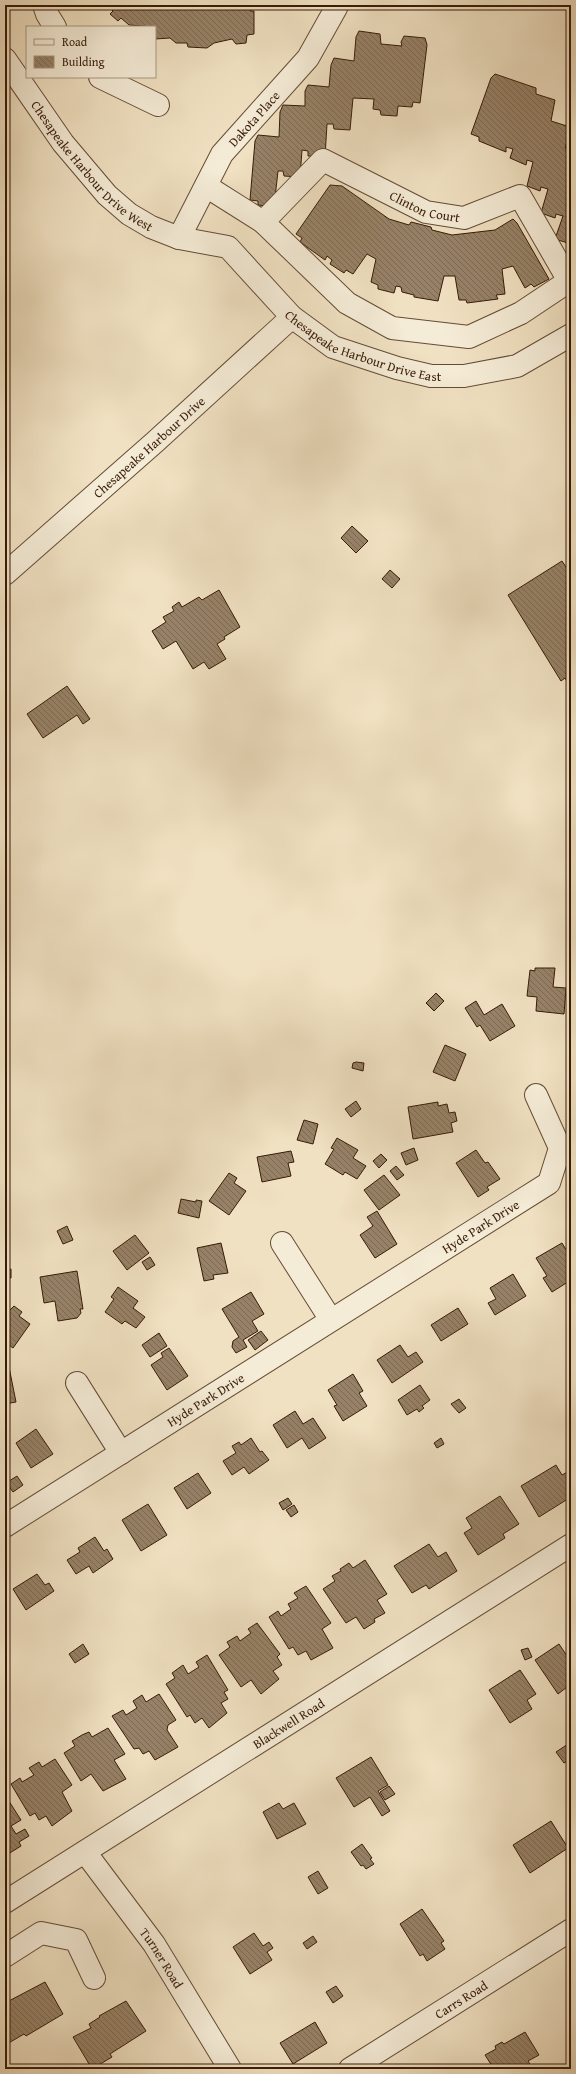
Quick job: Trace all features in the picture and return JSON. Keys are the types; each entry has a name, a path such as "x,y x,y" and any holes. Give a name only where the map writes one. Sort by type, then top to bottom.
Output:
{"street":[{"path":"44,5 47,14 54,26"},
{"name":"Dakota Place","path":"178,238 222,154 308,58 336,8 334,5"},
{"name":"Chesapeake Harbour Drive West","path":"5,59 29,81 63,143 107,195 129,214 178,238"},
{"path":"102,78 158,105"},
{"name":"Clinton Court","path":"263,222 323,160 426,212 464,218 520,196 570,282"},
{"name":"Chesapeake Harbour Drive East","path":"206,186 263,222 347,303 392,328 469,337 521,313 570,282"},
{"name":"Chesapeake Harbour Drive East","path":"178,238 228,247 292,317 333,347 397,368 431,376 464,376 517,366 571,334"},
{"name":"Chesapeake Harbour Drive","path":"5,574 155,442 292,317"},
{"name":"Hyde Park Drive","path":"5,1526 549,1183 560,1148 536,1095"},
{"path":"282,1243 331,1320"},
{"path":"77,1383 121,1453"},
{"name":"Blackwell Road","path":"5,1902 571,1545"},
{"name":"Turner Road","path":"85,1852 154,1944 230,2069"},
{"name":"Carrs Road","path":"350,2069 571,1930"},
{"path":"5,1956 41,1933 76,1940 94,1978"}],"building":[{"path":"107,5 250,5 250,11 254,11 254,34 247,35 246,43 236,44 232,39 214,43 207,48 188,47 187,43 176,43 170,38 156,39 156,26 129,25 121,18 118,21 110,14 113,11"},
{"path":"359,31 380,34 381,44 402,46 401,42 404,36 425,38 427,45 420,103 413,102 412,107 398,106 397,116 381,115 380,110 373,109 374,99 353,98 350,130 334,129 333,124 327,124 325,157 308,156 308,151 302,150 300,177 284,176 283,171 278,171 274,207 258,205 258,201 250,200 255,141 258,135 279,137 280,112 283,105 305,106 305,91 308,85 329,87 331,65 334,58 354,61 356,37"},
{"path":"495,74 536,88 536,94 555,100 551,121 570,127 570,134 565,148 571,150 571,244 555,239 563,216 556,214 555,218 541,213 548,189 541,187 540,191 527,186 533,162 527,160 526,165 510,158 513,149 506,147 506,152 479,141 479,137 471,134 491,78"},
{"path":"330,185 342,186 389,219 409,225 411,222 431,227 432,230 452,235 495,230 513,219 517,223 549,279 534,287 531,284 525,288 513,266 502,269 505,294 496,295 498,299 467,303 466,300 459,300 455,276 444,276 438,301 414,297 414,295 402,292 401,287 396,286 394,293 378,289 378,285 371,282 376,259 367,254 353,274 346,270 344,273 330,264 332,260 327,256 325,260 300,242 302,238 296,234"},
{"path":"352,526 368,541 356,553 341,538"},
{"path":"562,561 569,572 567,574 571,580 568,584 571,589 571,688 565,678 561,681 508,595"},
{"path":"390,570 400,579 392,588 382,579"},
{"path":"219,590 240,627 224,637 225,639 217,644 226,659 209,669 204,662 193,669 176,641 163,649 152,631 166,622 163,617 174,611 172,607 179,602 182,607 199,597 202,600"},
{"path":"67,686 90,719 83,724 77,715 43,738 27,714"},
{"path":"535,968 555,968 553,987 566,988 564,1014 536,1011 537,997 527,996 530,970 535,971"},
{"path":"436,993 444,1001 434,1011 426,1003"},
{"path":"476,1001 484,1015 502,1004 515,1026 490,1041 480,1025 477,1027 465,1008"},
{"path":"445,1045 466,1054 455,1081 433,1072"},
{"path":"353,1063 364,1063 363,1071 352,1068"},
{"path":"356,1101 361,1109 351,1117 345,1109"},
{"path":"438,1102 438,1106 447,1104 449,1113 455,1112 457,1121 451,1123 453,1132 413,1139 408,1107"},
{"path":"304,1120 318,1124 313,1144 297,1140"},
{"path":"337,1138 358,1150 353,1158 366,1166 357,1179 345,1172 343,1175 325,1164 334,1149 331,1148"},
{"path":"414,1148 418,1160 406,1165 401,1153"},
{"path":"476,1150 485,1163 488,1162 500,1179 487,1187 489,1190 478,1197 456,1163"},
{"path":"291,1151 294,1162 288,1163 291,1176 262,1182 257,1157"},
{"path":"381,1154 387,1160 379,1168 373,1161"},
{"path":"396,1166 404,1175 397,1180 390,1171"},
{"path":"229,1173 237,1178 234,1183 246,1191 229,1215 209,1201"},
{"path":"384,1175 400,1195 379,1210 364,1190"},
{"path":"181,1199 196,1202 196,1200 202,1201 199,1218 178,1213"},
{"path":"377,1211 397,1244 375,1258 360,1235 373,1226 367,1217"},
{"path":"67,1226 73,1240 63,1244 57,1231"},
{"path":"135,1235 149,1253 127,1270 113,1251"},
{"path":"221,1243 228,1273 213,1275 214,1279 204,1281 197,1248"},
{"path":"562,1243 571,1258 571,1280 552,1292 543,1278 547,1276 536,1258"},
{"path":"150,1257 155,1265 147,1270 142,1262"},
{"path":"5,1269 11,1269 11,1278 5,1278"},
{"path":"77,1271 83,1309 80,1309 81,1313 77,1318 58,1321 55,1301 44,1303 40,1277"},
{"path":"513,1274 526,1296 495,1315 488,1303 496,1299 490,1288"},
{"path":"118,1287 138,1301 133,1308 145,1317 136,1328 125,1321 122,1324 105,1312 114,1299 111,1297"},
{"path":"251,1292 264,1314 252,1321 258,1331 243,1340 247,1347 236,1353 232,1347 233,1341 239,1337 222,1309"},
{"path":"14,1306 22,1312 19,1316 30,1324 13,1348 5,1342 5,1315"},
{"path":"458,1308 468,1324 441,1341 431,1325"},
{"path":"261,1331 268,1340 255,1350 248,1340"},
{"path":"159,1333 167,1346 150,1357 142,1345"},
{"path":"400,1345 408,1357 416,1352 423,1362 392,1383 377,1360"},
{"path":"169,1348 188,1376 167,1390 151,1365 163,1357 161,1353"},
{"path":"9,1367 16,1402 5,1404 5,1368"},
{"path":"353,1374 363,1391 359,1393 367,1406 343,1421 334,1406 337,1405 328,1390"},
{"path":"420,1385 430,1400 422,1406 424,1408 419,1412 417,1409 407,1415 398,1400"},
{"path":"459,1399 466,1408 459,1413 451,1404"},
{"path":"295,1411 303,1424 313,1418 326,1438 309,1449 302,1438 287,1448 273,1425"},
{"path":"36,1429 53,1454 31,1468 16,1443"},
{"path":"251,1438 260,1452 262,1451 269,1460 249,1474 244,1467 232,1475 223,1461 236,1453 232,1446 239,1442 241,1445"},
{"path":"441,1438 444,1444 437,1448 434,1443"},
{"path":"556,1465 562,1475 571,1470 571,1497 539,1517 521,1486"},
{"path":"198,1473 211,1493 187,1509 174,1488"},
{"path":"17,1476 23,1485 13,1492 6,1483"},
{"path":"500,1496 519,1524 503,1534 505,1538 478,1555 464,1533 472,1528 466,1518"},
{"path":"288,1498 292,1504 283,1510 279,1503"},
{"path":"148,1504 167,1535 141,1551 122,1520"},
{"path":"294,1505 298,1512 291,1517 286,1510"},
{"path":"95,1537 104,1551 107,1549 113,1559 93,1573 89,1566 76,1574 67,1560 80,1552 78,1548"},
{"path":"429,1544 438,1557 446,1552 457,1571 429,1589 426,1585 412,1593 394,1566"},
{"path":"365,1560 387,1594 377,1600 385,1613 374,1619 375,1622 364,1629 356,1617 346,1623 323,1589 335,1581 332,1576 341,1571 340,1569 349,1563 353,1568"},
{"path":"37,1574 45,1585 49,1583 54,1591 26,1610 13,1589"},
{"path":"306,1586 331,1623 322,1629 333,1648 311,1660 306,1651 298,1655 293,1647 289,1649 269,1617 278,1611 281,1616 291,1609 288,1604 298,1598 294,1593"},
{"path":"257,1623 280,1654 277,1657 282,1665 273,1671 279,1679 261,1694 251,1680 241,1687 219,1655 230,1647 227,1642 237,1636 240,1641 251,1633 248,1629"},
{"path":"83,1644 89,1654 75,1663 69,1654"},
{"path":"559,1644 571,1662 571,1684 558,1694 535,1660"},
{"path":"528,1648 532,1657 525,1660 521,1650"},
{"path":"207,1655 228,1690 224,1692 228,1699 221,1703 227,1713 209,1728 202,1718 195,1723 190,1715 187,1717 166,1684 175,1678 172,1673 183,1665 188,1674 199,1667 196,1662"},
{"path":"520,1670 536,1694 527,1700 532,1709 510,1723 489,1690"},
{"path":"159,1694 176,1720 168,1725 167,1730 178,1747 155,1760 149,1751 143,1754 139,1748 134,1749 112,1716 123,1710 126,1715 137,1708 133,1701 142,1695 146,1702"},
{"path":"108,1728 125,1754 114,1760 126,1779 103,1791 91,1774 81,1781 64,1753 75,1746 72,1741 82,1735 89,1732 92,1737"},
{"path":"571,1742 571,1759 564,1763 556,1752"},
{"path":"371,1757 388,1785 378,1791 390,1811 382,1816 370,1797 354,1807 336,1778"},
{"path":"55,1759 72,1785 62,1792 72,1811 52,1826 46,1816 39,1820 35,1813 30,1816 11,1784 20,1778 22,1782 34,1775 29,1768 39,1762 42,1767"},
{"path":"389,1786 395,1794 385,1800 380,1792"},
{"path":"5,1795 21,1820 11,1826 16,1834 25,1829 29,1836 19,1842 21,1846 5,1856"},
{"path":"279,1803 283,1809 294,1803 306,1824 277,1839 263,1812"},
{"path":"551,1821 568,1848 530,1873 513,1845"},
{"path":"362,1844 372,1858 370,1859 374,1864 366,1869 363,1865 361,1866 351,1852"},
{"path":"318,1871 328,1888 318,1894 308,1877"},
{"path":"422,1909 444,1941 441,1943 445,1949 427,1961 423,1954 420,1956 400,1924"},
{"path":"254,1933 263,1946 269,1942 273,1948 267,1952 272,1960 250,1974 233,1947"},
{"path":"313,1936 317,1942 307,1949 303,1943"},
{"path":"45,1982 63,2014 26,2036 24,2034 7,2044 8,2047 5,2048 5,2003"},
{"path":"336,1986 343,1996 333,2003 326,1992"},
{"path":"126,2001 146,2031 110,2054 112,2057 92,2069 73,2037 91,2028 89,2024 100,2017 99,2016"},
{"path":"315,2022 327,2043 293,2064 280,2043"},
{"path":"525,2032 539,2055 528,2061 533,2069 494,2069 485,2055 496,2049 495,2046 502,2042 504,2044"}]}
